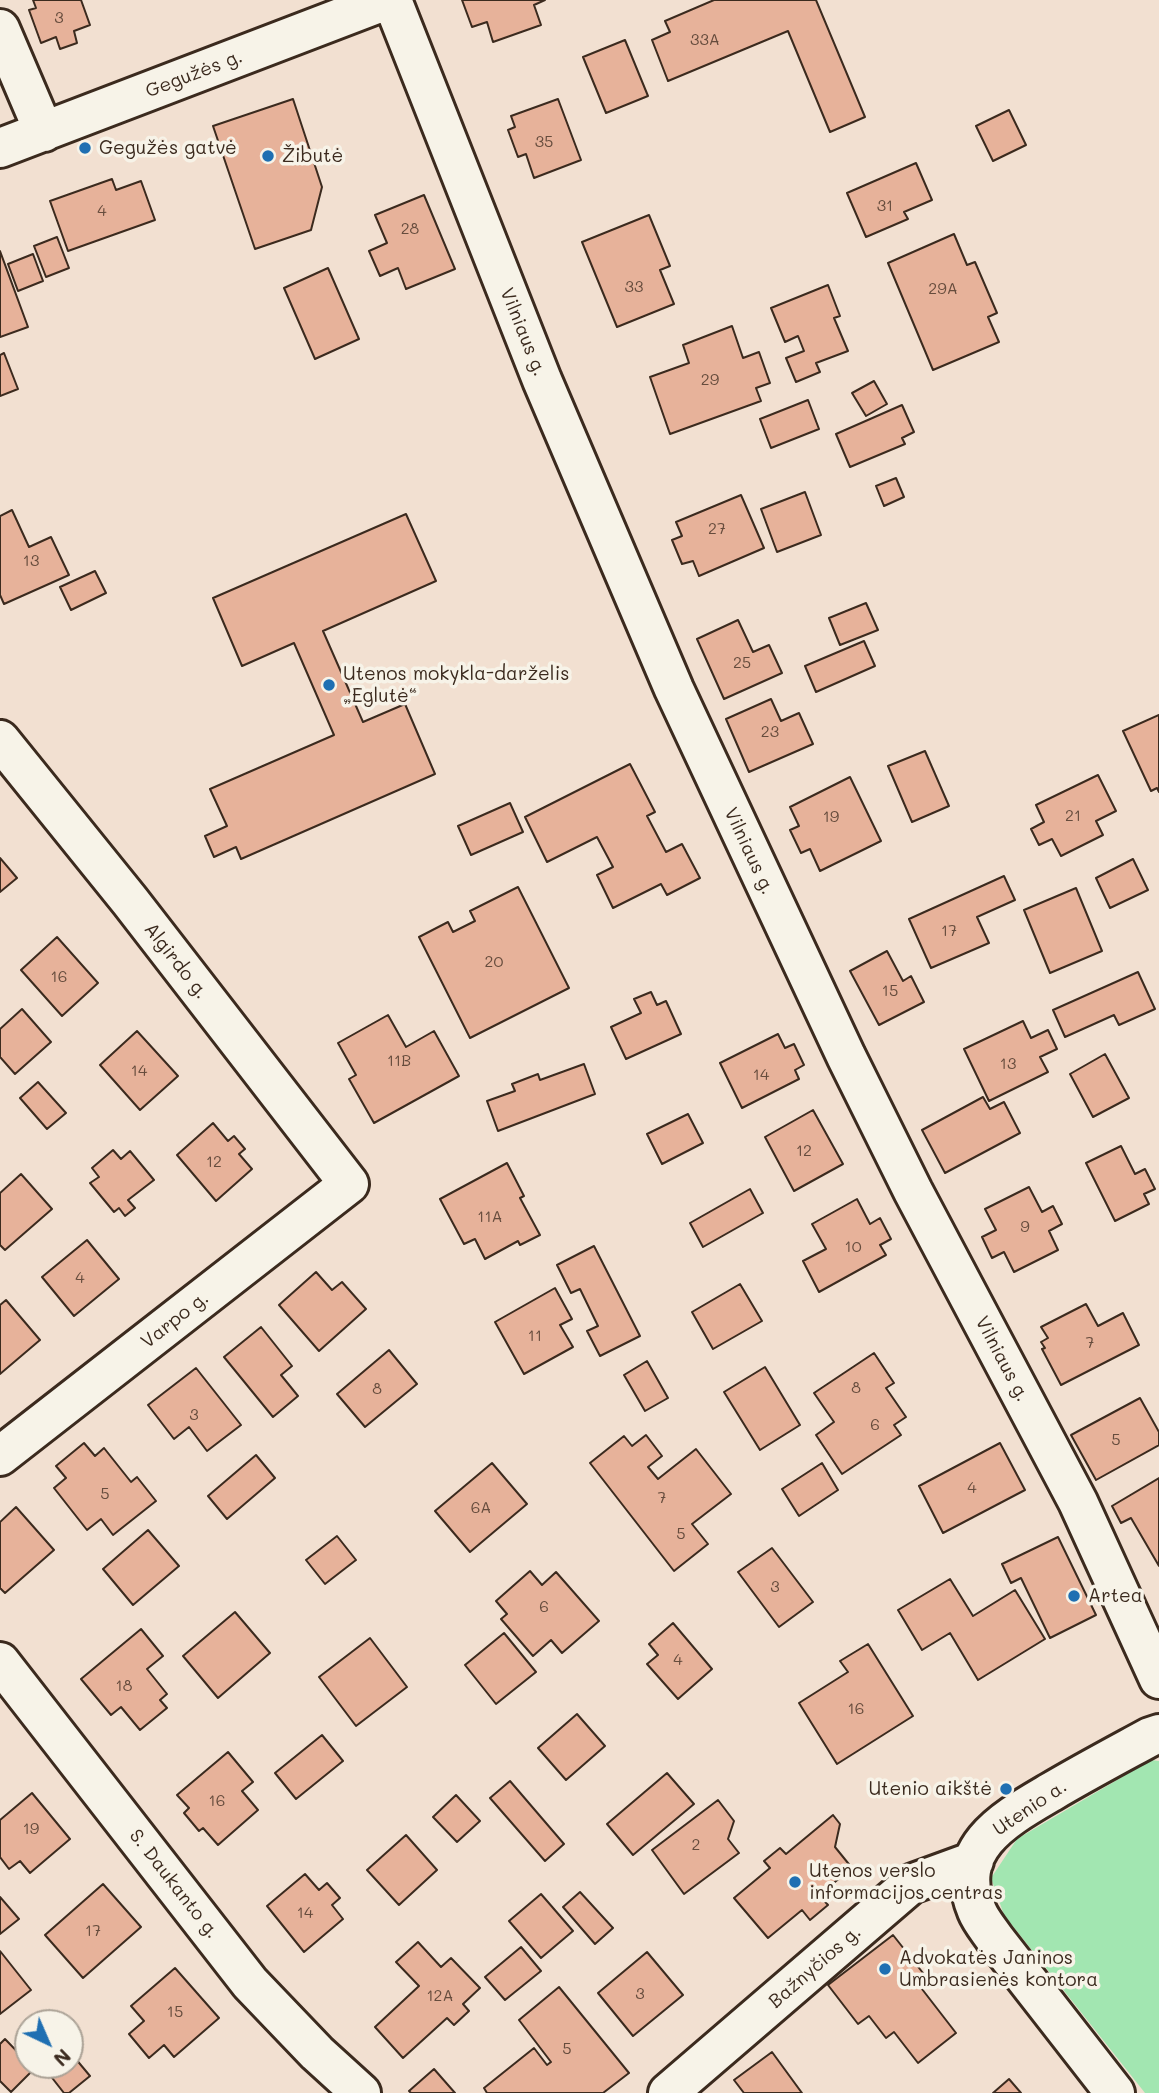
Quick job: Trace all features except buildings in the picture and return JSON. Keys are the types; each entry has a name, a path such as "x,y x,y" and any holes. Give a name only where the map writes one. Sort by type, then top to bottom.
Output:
{"street":[{"name":"Gegužės g.","path":"0,148 387,0"},
{"name":"Vilniaus g.","path":"392,0 542,380 674,689 858,1080 913,1191 1078,1502 1159,1679"},
{"path":"0,29 44,132"},
{"name":"Algirdo g.","path":"0,740 130,901 349,1184"},
{"name":"Varpo g.","path":"0,1456 349,1184"},
{"name":"S. Daukanto g.","path":"0,1662 250,1983 317,2053 361,2093"},
{"name":"Utenio a.","path":"974,1861 983,1839 1013,1814 1090,1769 1159,1734"},
{"path":"974,1861 971,1884 977,1911 995,1939 1115,2093"},
{"name":"Bažnyčios g.","path":"668,2093 911,1884 974,1861"}],"green space":[{"path":"1151,1760 1159,1761 1159,2093 1145,2093 1004,1915 991,1878 1017,1839"}],"place":[{"name":"Gegužės gatvė","path":"85,148"},
{"name":"Žibutė","path":"268,156"},
{"name":"Utenos mokykla-darželis „Eglutė“","path":"329,685"},
{"name":"Artea","path":"1074,1596"},
{"name":"Utenio aikštė","path":"1006,1789"},
{"name":"Utenos verslo informacijos centras","path":"795,1882"},
{"name":"Advokatės Janinos Umbrasienės kontora","path":"885,1969"}]}
